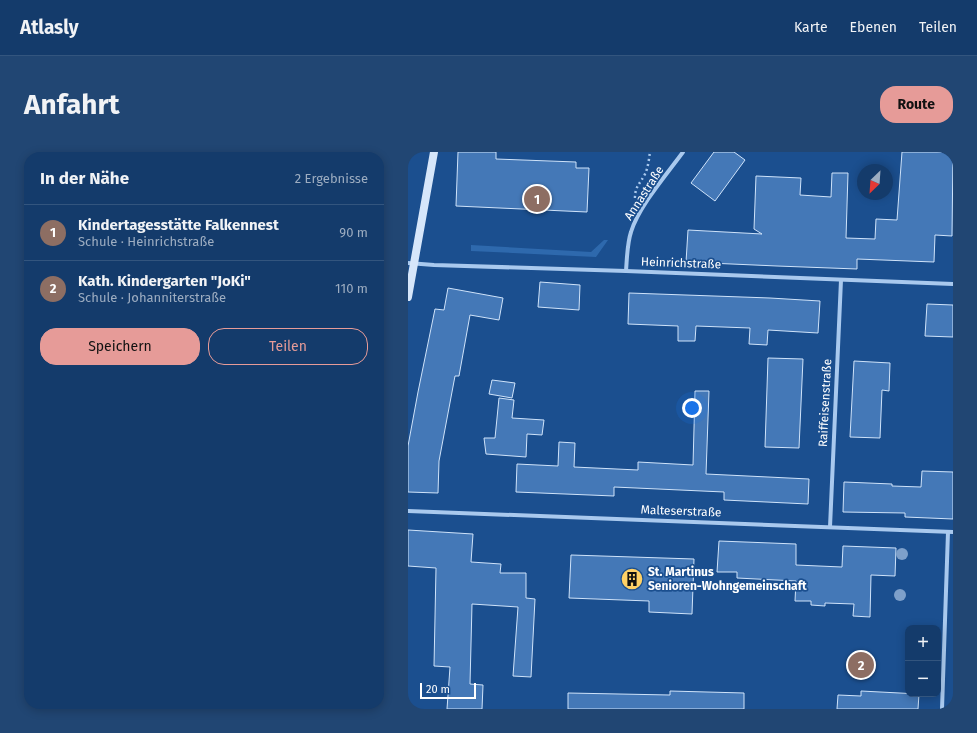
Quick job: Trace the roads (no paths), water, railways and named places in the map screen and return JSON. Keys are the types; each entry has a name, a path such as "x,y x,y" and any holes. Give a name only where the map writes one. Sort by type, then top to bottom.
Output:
{"main road":[{"path":"408,297 411,264 434,152"}],"street":[{"name":"Annastraße","path":"626,271 631,232 636,220 683,152"},
{"name":"Heinrichstraße","path":"411,264 953,284"},
{"name":"Raiffeisenstraße","path":"830,527 840,280"},
{"name":"Malteserstraße","path":"408,511 951,532"},
{"path":"942,709 951,532"}],"place":[{"name":"Kindertagesstätte Falkennest","path":"537,199"},
{"name":"St. Martinus Senioren-Wohngemeinschaft","path":"632,579"},
{"name":"Kath. Kindergarten \"JoKi\"","path":"861,665"}]}
